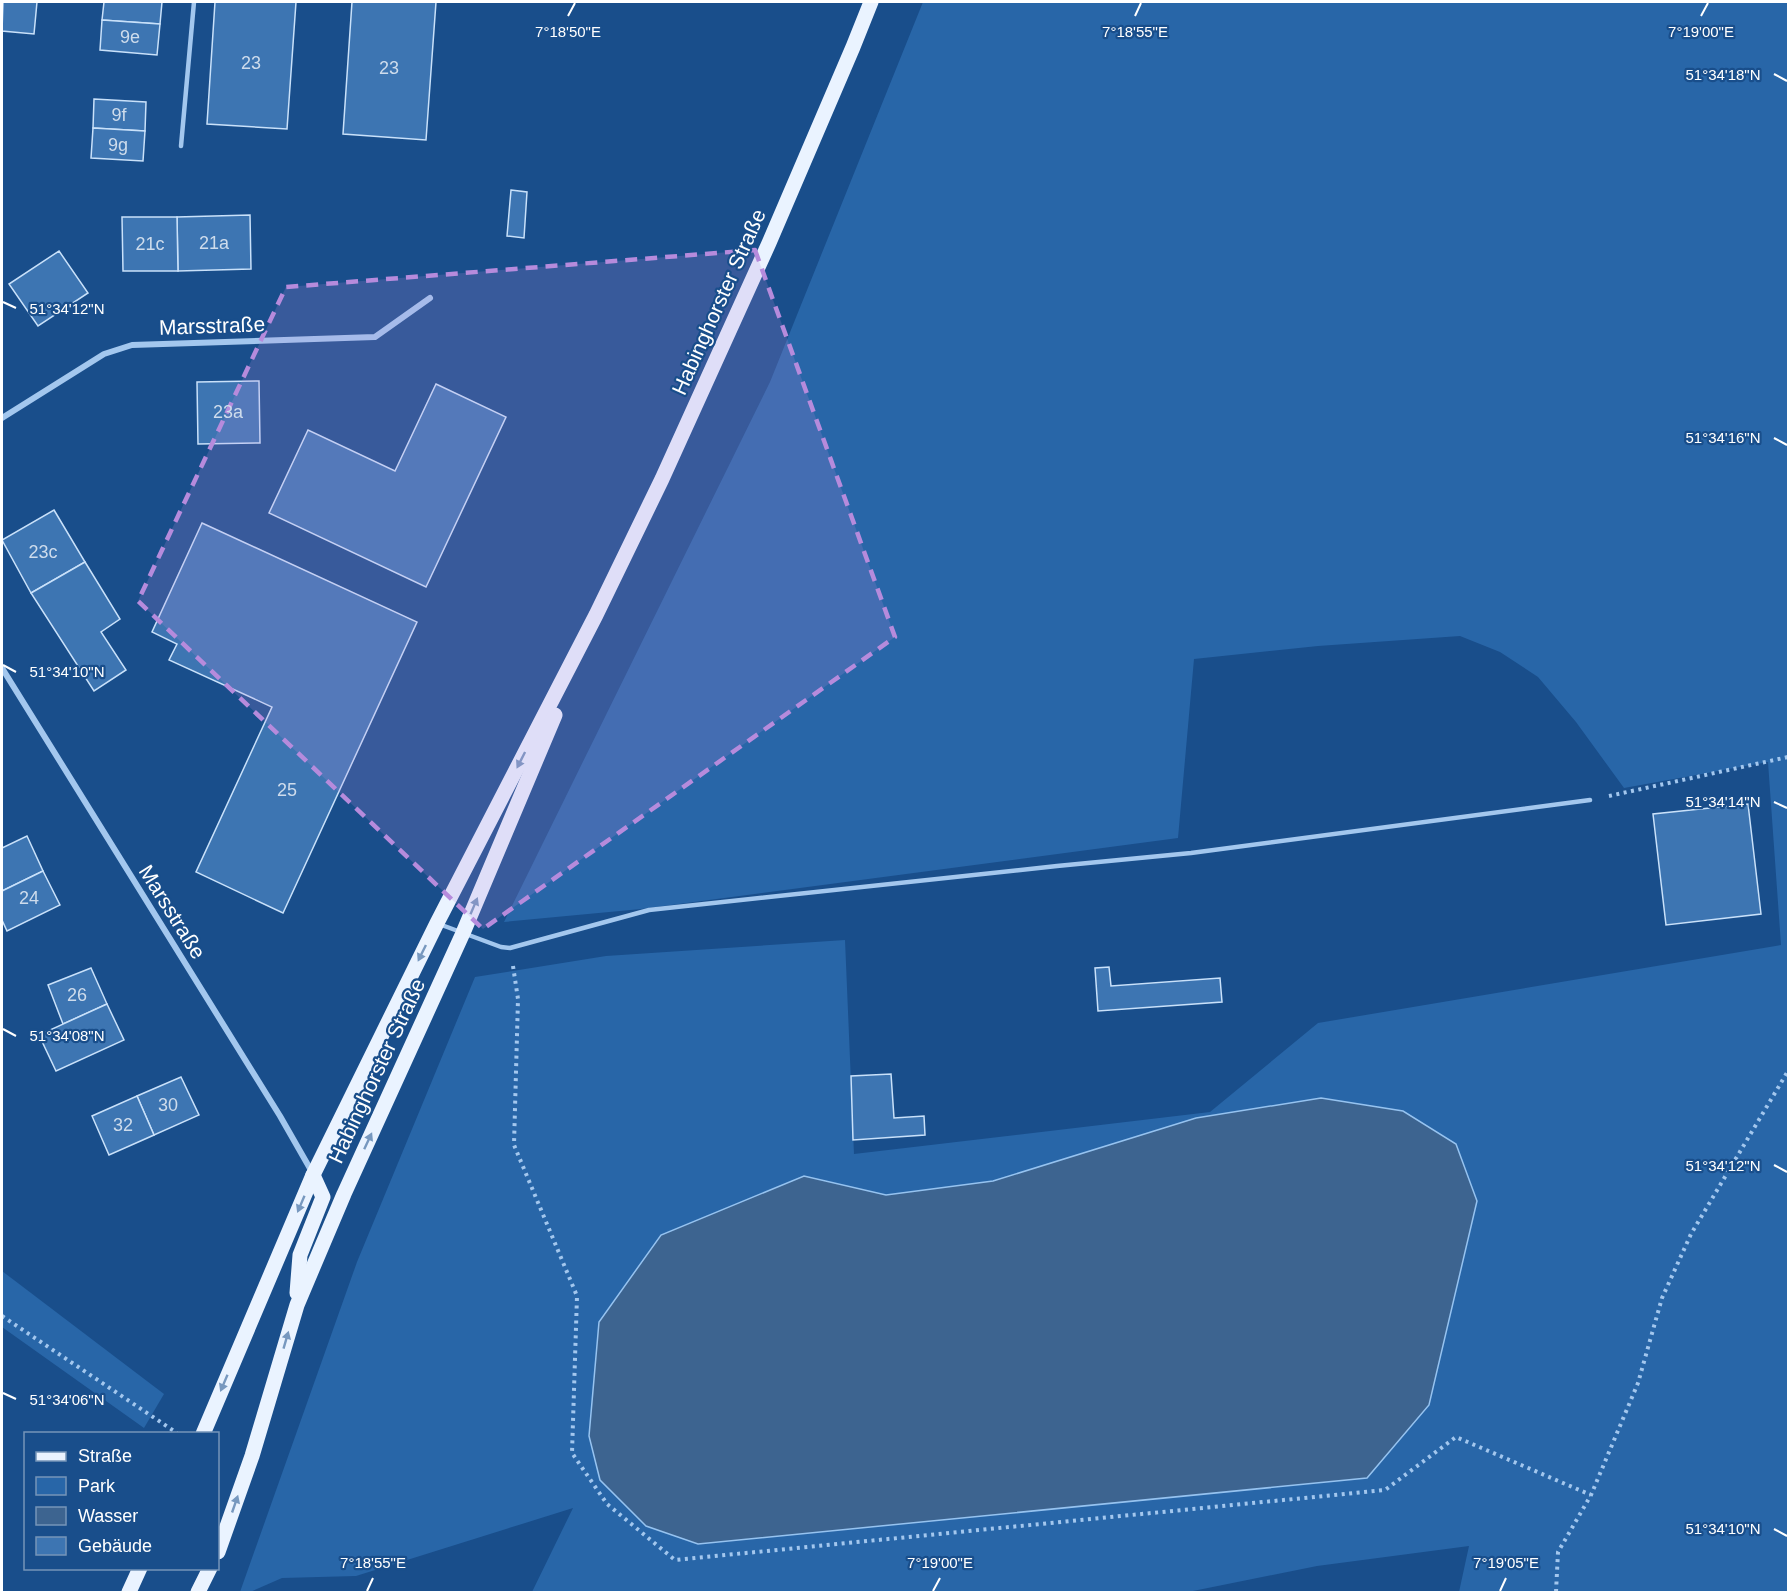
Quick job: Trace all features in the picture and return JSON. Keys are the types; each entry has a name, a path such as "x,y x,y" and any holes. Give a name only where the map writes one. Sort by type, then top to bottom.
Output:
{"main road":[{"name":"Habinghorster Straße","path":"204,1432 313,1175 437,922 596,615 663,479 769,243 871,2"},
{"name":"Habinghorster Straße","path":"219,1549 252,1456 297,1305 344,1194 463,933 596,615"},
{"path":"297,1305 300,1255 322,1197 313,1175"},
{"path":"129,1593 140,1570"},
{"path":"198,1593 210,1570"}],"street":[{"name":"Marsstraße","path":"2,418 104,354 132,345 375,337 430,298"},
{"name":"Marsstraße","path":"2,668 280,1116 313,1175"}],"lane":[{"path":"181,146 194,2"},
{"path":"437,922 501,947 510,948 649,910 1191,853 1590,800"}],"path":[{"path":"1590,800 1788,757"},
{"path":"510,948 518,999 514,1145 577,1296 572,1453 607,1504 675,1560 1385,1490 1456,1437 1591,1495"},
{"path":"1556,1593 1558,1552 1591,1495 1638,1383 1662,1298 1691,1234 1788,1071"},
{"path":"2,1317 175,1432"}],"highlighted area":[{"path":"755,250 895,637 483,929 138,601 286,287"}],"green space":[{"path":"923,2 1788,2 1788,1592 1459,1592 1469,1546 1317,1566 1188,1592 532,1592 573,1508 356,1576 282,1578 250,1592 240,1592 357,1262 475,977 606,956 845,940 854,1154 1210,1112 1318,1023 1781,945 1768,762 1624,788 1576,722 1538,677 1500,652 1460,636 1318,646 1194,659 1178,838 641,909 504,922 770,382"},
{"path":"2,1271 164,1394 144,1428 2,1327"}],"water":[{"path":"1321,1098 1403,1111 1456,1144 1477,1201 1429,1405 1367,1478 698,1544 646,1526 600,1480 589,1436 599,1322 661,1235 804,1176 886,1195 993,1181 1196,1118"}],"building":[{"path":"3,2 37,2 34,34 2,31"},
{"path":"104,2 162,2 160,24 102,20"},
{"path":"215,2 296,2 287,129 207,124"},
{"path":"352,2 436,2 426,140 343,134"},
{"path":"102,20 160,24 157,55 100,50"},
{"path":"94,99 146,102 145,131 93,128"},
{"path":"93,128 145,131 143,161 91,158"},
{"path":"511,190 527,192 524,238 507,236"},
{"path":"250,215 251,269 178,271 177,217"},
{"path":"122,217 177,217 178,271 123,271"},
{"path":"59,251 88,293 38,326 9,284"},
{"path":"259,381 260,443 198,444 197,382"},
{"path":"436,384 506,417 426,587 269,513 308,430 395,471"},
{"path":"54,510 85,562 31,593 2,540"},
{"path":"202,523 417,622 283,913 196,872 272,707 169,660 177,644 152,632"},
{"path":"85,562 120,619 101,632 126,670 94,691 31,593"},
{"path":"1748,804 1761,914 1666,925 1653,814"},
{"path":"27,836 43,871 2,891 2,848"},
{"path":"43,871 60,905 7,931 2,920 2,891"},
{"path":"1109,967 1111,986 1220,978 1222,1002 1098,1011 1095,968"},
{"path":"91,968 107,1004 63,1024 48,985"},
{"path":"107,1004 124,1040 56,1071 39,1035"},
{"path":"891,1074 894,1118 924,1116 925,1135 853,1140 851,1076"},
{"path":"181,1077 199,1115 154,1135 137,1096"},
{"path":"137,1096 154,1135 109,1155 92,1116"}]}
